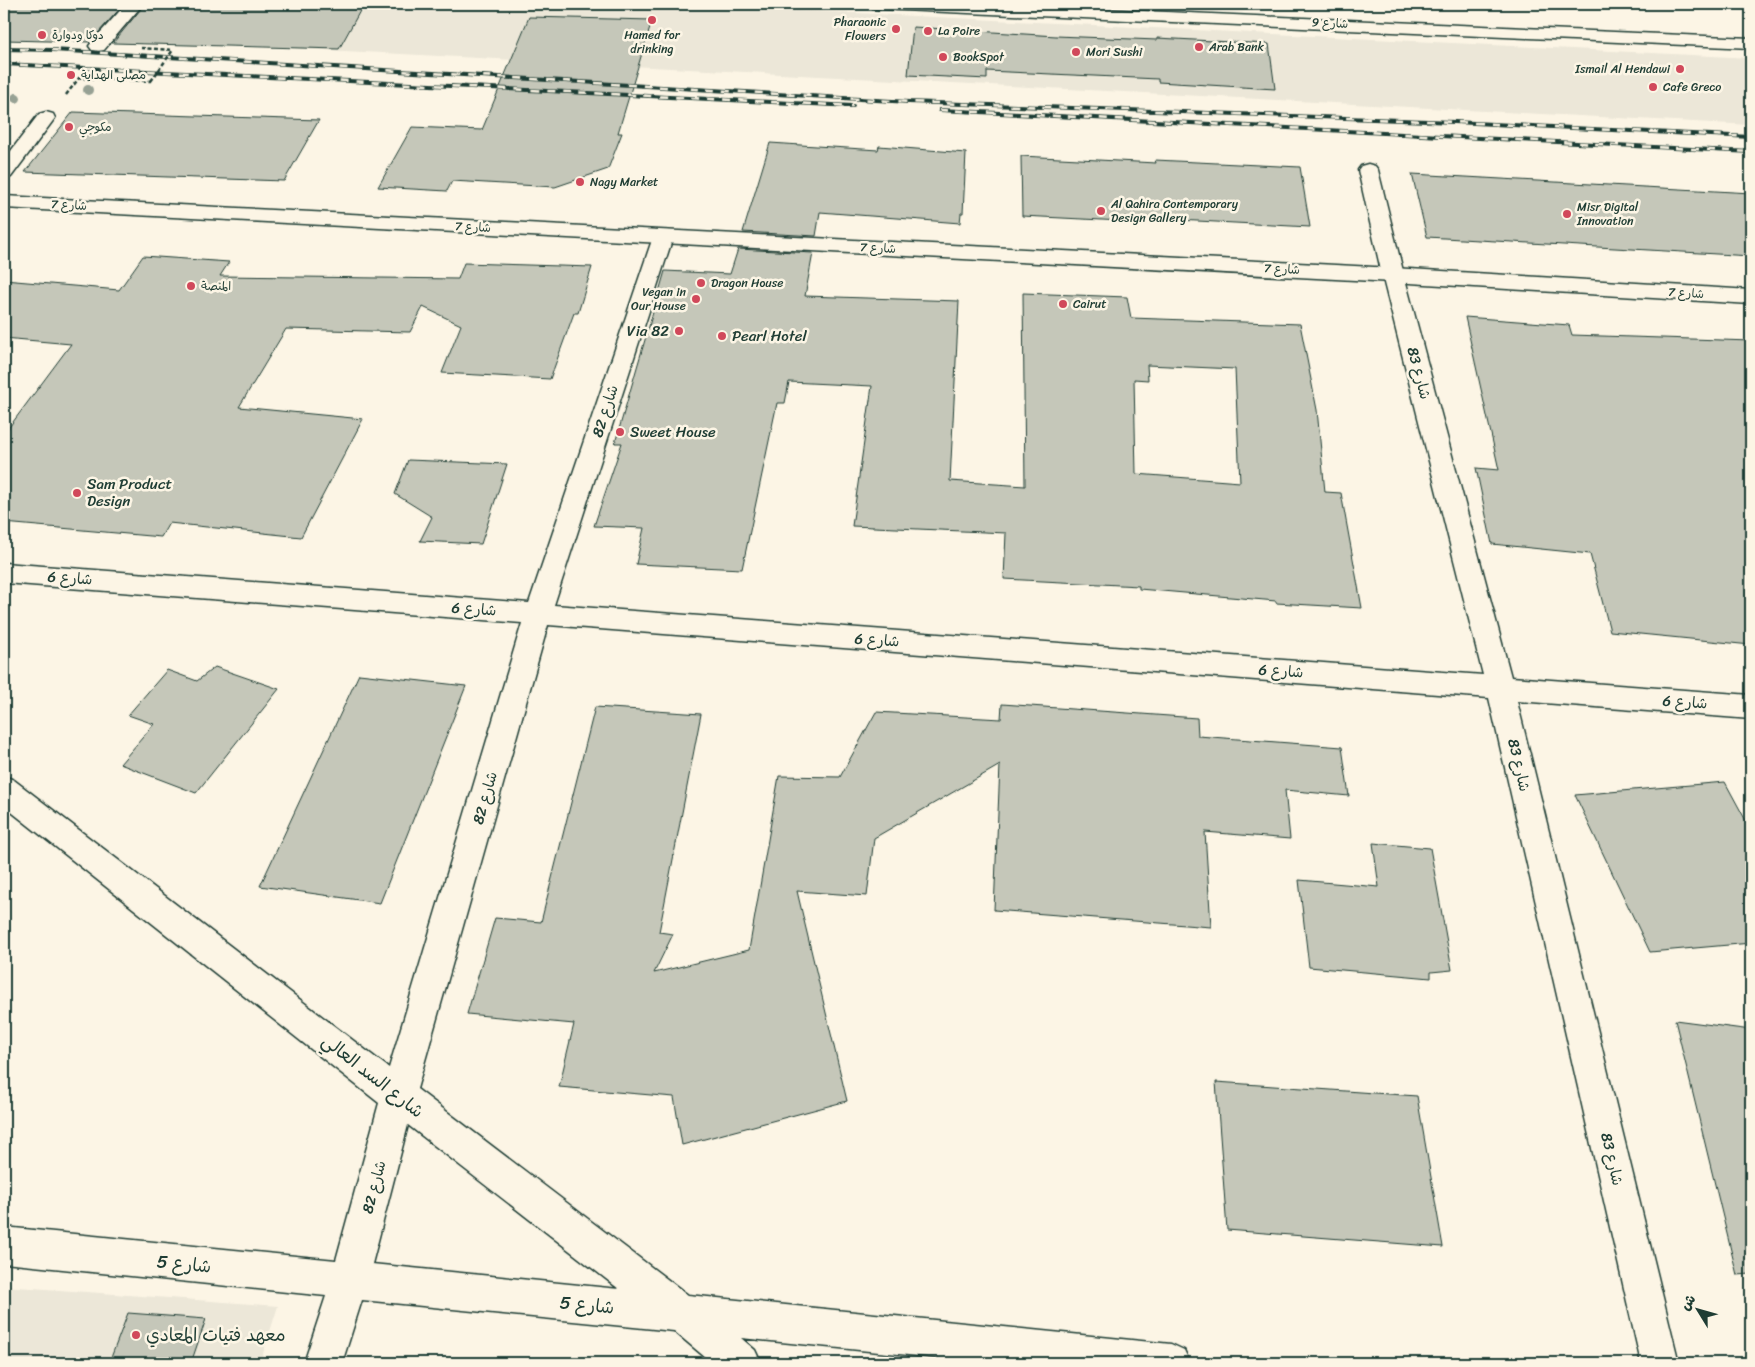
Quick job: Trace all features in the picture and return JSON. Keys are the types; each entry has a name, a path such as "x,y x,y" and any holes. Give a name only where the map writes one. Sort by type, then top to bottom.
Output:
{"street":[{"path":"98,46 135,4"},
{"name":"شارع 9","path":"879,4 1322,22 1751,43"},
{"path":"1318,4 1322,22"},
{"path":"4,173 46,118"},
{"name":"شارع 83","path":"1368,170 1393,275 1500,688 1660,1363"},
{"name":"شارع 7","path":"4,202 1393,275 1751,297"},
{"name":"شارع 82","path":"322,1363 349,1281 398,1096 538,614 663,237"},
{"name":"شارع 6","path":"4,573 1751,707"},
{"name":"شارع السد العالي","path":"4,789 683,1315 742,1363"},
{"name":"شارع 5","path":"4,1245 1171,1363"}],"path":[{"path":"79,78 151,82 173,50"}],"shaded area":[{"path":"149,4 674,4 1751,58 1751,125 117,39"},
{"path":"1115,4 1300,4 1301,11"},
{"name":"معهد فتيات المعادي","path":"4,1286 278,1306 260,1363 4,1363"}],"building":[{"path":"4,4 124,4 90,42 4,40"},
{"path":"145,4 246,4 244,6 361,9 339,49 113,43"},
{"path":"529,17 652,20 618,133 622,133 608,169 555,187 452,181 447,191 378,187 412,127 482,130"},
{"path":"913,27 1056,36 1157,40 1157,38 1269,44 1275,89 1158,82 1158,79 987,71 987,79 908,75"},
{"path":"73,112 319,120 284,181 25,172"},
{"path":"770,143 878,150 879,146 966,153 963,213 961,213 960,223 820,212 816,236 743,232"},
{"path":"1021,156 1156,163 1155,160 1300,167 1310,227 1122,217 1122,221 1022,216"},
{"name":"Misr Digital Innovation","path":"1412,174 1751,193 1751,256 1427,237"},
{"path":"738,249 813,253 805,296 959,301 950,481 1025,486 1023,293 1127,297 1131,318 1300,324 1317,410 1325,492 1341,493 1362,608 1276,603 1276,601 1139,589 1139,586 1004,579 1006,533 852,526 872,386 789,382 785,403 777,403 742,569 636,564 644,528 594,526 622,443 615,443 665,271 730,274","holes":["1147,365 1235,369 1240,482 1136,474 1134,379 1148,380"]},
{"path":"143,256 229,262 220,276 458,279 464,263 592,267 578,313 574,313 550,379 442,373 461,325 423,307 410,332 286,329 239,407 363,419 301,537 169,523 161,537 4,523 4,434 71,344 4,338 4,280 119,290"},
{"path":"1465,317 1569,325 1572,335 1751,341 1751,645 1610,631 1590,554 1492,544 1476,468 1499,470"},
{"path":"408,460 507,464 481,544 420,541 432,517 395,494"},
{"path":"215,667 279,689 196,793 120,764 154,724 128,715 167,670 197,681"},
{"path":"359,674 466,686 380,903 260,886"},
{"path":"1002,704 1197,718 1198,736 1342,747 1349,796 1285,790 1290,839 1205,832 1211,927 994,910 1000,765 874,838 867,896 797,891 847,1101 682,1145 674,1097 559,1087 574,1024 467,1014 495,918 541,922 595,707 701,714 659,932 673,934 654,973 749,950 779,776 840,777 876,712 1001,719"},
{"path":"1725,782 1751,830 1751,943 1650,952 1575,795"},
{"path":"1373,843 1430,848 1452,970 1431,972 1431,978 1309,967 1299,880 1379,887"},
{"path":"1675,1020 1751,1030 1751,1274 1737,1275"},
{"path":"1216,1082 1417,1096 1443,1247 1227,1230"},
{"path":"128,1313 206,1319 191,1363 109,1363"}],"railway":[{"path":"4,49 53,50 909,102 1455,122 1751,137"},
{"path":"4,64 853,106"},
{"path":"940,110 1751,152"}],"place":[{"name":"Hamed for drinking","path":"652,20"},
{"name":"Pharaonic Flowers","path":"896,29"},
{"name":"La Poire","path":"928,31"},
{"name":"دوكا ودوارة","path":"42,35"},
{"name":"Arab Bank","path":"1199,47"},
{"name":"Mori Sushi","path":"1076,52"},
{"name":"BookSpot","path":"943,57"},
{"name":"Ismail Al Hendawi","path":"1680,69"},
{"name":"مصلى الهداية","path":"71,75"},
{"name":"Cafe Greco","path":"1653,87"},
{"name":"مكوجي","path":"69,127"},
{"name":"Nagy Market","path":"580,182"},
{"name":"Al Qahira Contemporary Design Gallery","path":"1101,211"},
{"name":"Misr Digital Innovation","path":"1567,214"},
{"name":"Dragon House","path":"701,283"},
{"name":"المنصة","path":"191,286"},
{"name":"Vegan in Our House","path":"696,299"},
{"name":"Cairut","path":"1063,304"},
{"name":"Via 82","path":"679,331"},
{"name":"Pearl Hotel","path":"722,336"},
{"name":"Sweet House","path":"620,432"},
{"name":"Sam Product Design","path":"77,493"},
{"name":"معهد فتيات المعادي","path":"136,1335"}]}
